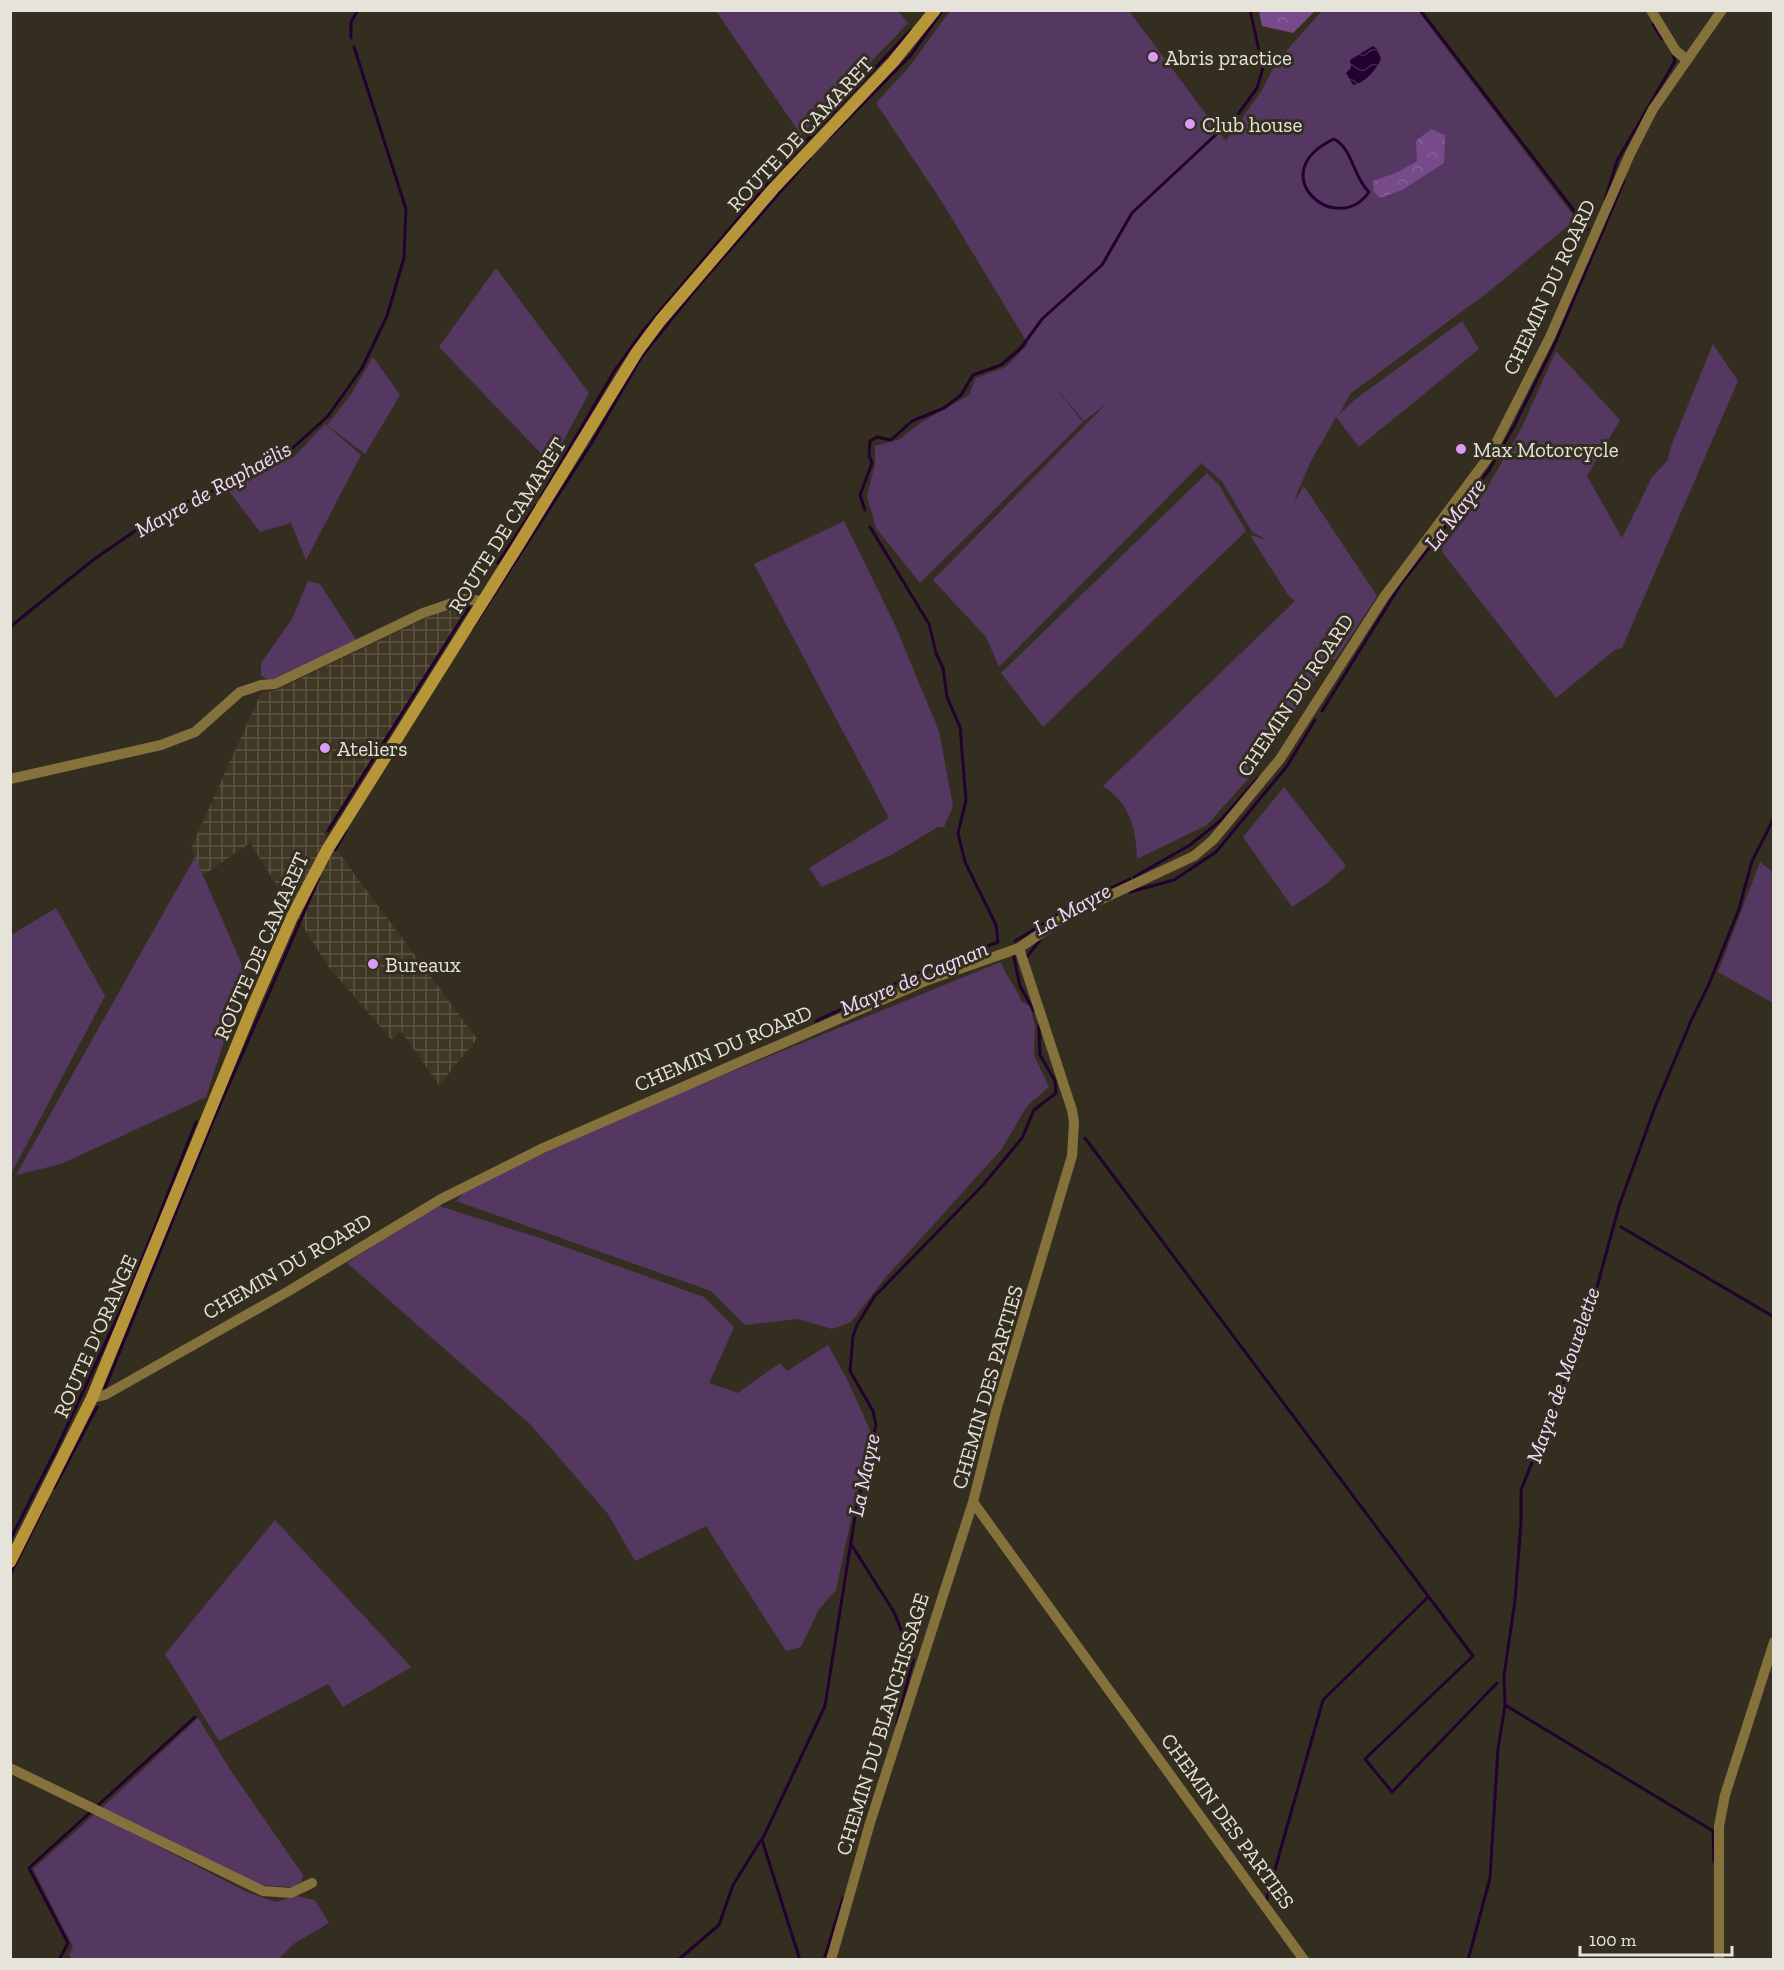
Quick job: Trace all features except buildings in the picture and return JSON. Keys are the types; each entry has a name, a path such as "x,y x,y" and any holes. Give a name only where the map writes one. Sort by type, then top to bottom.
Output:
{"main road":[{"name":"ROUTE DE CAMARET","path":"206,1122 253,1006 308,883 394,740 618,381 660,321 773,189 893,62 935,10"},
{"name":"ROUTE D'ORANGE","path":"10,1562 92,1398 206,1122"}],"street":[{"path":"1651,10 1677,51 1686,59"},
{"name":"CHEMIN DU ROARD","path":"92,1398 105,1395 287,1292 441,1199 543,1148 928,980 1019,948 1066,916 1194,856 1213,840 1280,759 1384,597 1490,455 1550,337 1630,154 1653,109 1722,10"},
{"path":"10,779 20,779 161,745 195,732 240,692 261,685 275,684 423,613 464,598 482,601"},
{"name":"CHEMIN DES PARTIES","path":"1019,948 1066,1088 1074,1122 1074,1140 1072,1156 1046,1250 997,1407 973,1502 1304,1959"},
{"name":"CHEMIN DU BLANCHISSAGE","path":"831,1959 870,1823 973,1502"},
{"path":"1719,1959 1717,1855 1725,1795 1773,1642"},
{"path":"10,1767 263,1891 291,1893 312,1882"}],"shaded area":[{"path":"716,11 898,11 908,23 801,135"},
{"path":"950,11 1129,11 1226,141 1262,90 1277,61 1322,11 1418,11 1576,219 1491,290 1350,394 1339,415 1353,401 1462,321 1479,349 1359,447 1336,417 1310,463 1293,503 1304,486 1377,596 1335,660 1330,658 1248,779 1207,825 1137,859 1130,817 1120,801 1103,786 1295,601 1288,595 1250,535 1268,540 1252,532 1222,481 1195,458 1201,464 999,667 986,637 933,580 1106,404 1084,421 1047,378 1083,422 920,583 876,528 867,496 875,464 875,446 900,439 920,423 969,395 976,378 1006,367 1028,344 942,202 876,103 909,67"},
{"path":"496,268 589,393 551,464 439,347"},
{"path":"1713,344 1738,381 1622,648 1616,649 1556,698 1443,553 1442,548 1483,495 1522,427 1556,351 1620,420 1587,476 1622,538 1652,477 1668,460 1670,449"},
{"path":"373,357 400,395 365,454 327,425 352,393"},
{"path":"325,424 361,455 306,560 291,523 260,532 228,490 295,456"},
{"path":"1207,473 1219,485 1246,531 1043,727 1001,673"},
{"path":"844,521 895,625 939,731 953,806 944,827 938,827 891,855 822,887 809,868 889,818 754,564"},
{"path":"308,581 320,584 357,641 271,681 261,676 261,663 292,619"},
{"path":"453,605 468,608 324,833 477,1039 439,1085 401,1031 391,1039 328,966 250,843 202,876 191,848 261,693 277,690"},
{"path":"1284,787 1346,866 1326,884 1292,907 1243,837"},
{"path":"195,857 246,974 206,1097 61,1164 16,1175"},
{"path":"1760,862 1773,872 1773,1003 1718,972"},
{"path":"56,908 105,996 11,1174 11,935"},
{"path":"1001,962 1021,1001 1030,1006 1035,1027 1034,1055 1049,1087 1027,1106 1001,1150 885,1278 851,1322 832,1329 798,1319 745,1325 711,1291 456,1201 465,1191 620,1117"},
{"path":"436,1205 543,1239 704,1297 734,1327 709,1383 738,1393 780,1363 787,1371 828,1345 847,1379 870,1430 836,1590 819,1609 801,1647 786,1651 706,1526 635,1561 608,1514 530,1424 347,1263"},
{"path":"275,1520 411,1667 343,1707 328,1684 219,1741 165,1654"},
{"path":"198,1718 231,1771 303,1875 301,1882 293,1887 259,1885 102,1808"},
{"path":"95,1814 247,1892 276,1902 296,1896 315,1900 329,1923 295,1943 278,1959 72,1959 69,1955 73,1947 33,1869"}],"green space":[{"path":"1259,10 1315,11 1293,33 1262,26"},
{"path":"1431,129 1445,135 1444,163 1402,190 1380,198 1374,192 1373,181 1398,172 1417,161 1416,141"}],"water":[{"path":"1373,46 1377,49 1381,59 1379,63 1366,79 1353,85 1346,73 1351,68 1350,60"}],"waterway":[{"name":"Mayre de Raphaëlis","path":"351,38 351,22 358,10"},
{"path":"829,138 911,55 943,10"},
{"name":"Mayre de Cagnan","path":"865,510 860,495 872,463 869,455 870,441 877,437 891,440 912,421 944,408 961,395 973,375 1001,365 1021,348 1042,319 1102,265 1132,213 1239,113 1257,88 1263,68 1250,10"},
{"path":"1420,10 1588,229"},
{"name":"La Mayre","path":"1653,24 1662,39"},
{"path":"541,497 615,370 643,331 783,166 911,30"},
{"name":"Mayre de Raphaëlis","path":"10,627 93,560 164,512 229,484 286,454 328,416 362,368 387,316 404,258 406,209 354,47"},
{"name":"La Mayre","path":"1605,200 1617,161 1675,61 1673,54"},
{"path":"1334,139 1345,149 1359,179 1369,192 1355,205 1339,208 1324,205 1312,196 1304,183 1304,168 1313,153 1334,139"},
{"path":"472,629 591,444 642,356 700,284 810,158"},
{"name":"La Mayre","path":"1322,711 1401,584 1489,470 1514,426 1556,341 1624,181"},
{"path":"498,563 536,505"},
{"name":"Mayre de Cagnan","path":"816,1021 920,972 998,942 996,925 965,862 958,833 966,800 960,727 947,697 943,668 936,653 929,624 870,527"},
{"path":"328,831 469,607"},
{"path":"1130,892 1174,880 1216,852 1287,766 1315,720"},
{"name":"La Mayre","path":"1134,877 1190,845 1220,821 1258,778"},
{"name":"Mayre de Mourelette","path":"1468,1960 1490,1878 1498,1749 1505,1705 1504,1676 1515,1600 1521,1490 1564,1383 1597,1287 1619,1206 1655,1107 1739,909 1752,861 1774,818"},
{"path":"335,850 346,831"},
{"path":"105,1388 210,1128 319,878"},
{"name":"La Mayre","path":"1015,941 1072,906 1130,879"},
{"path":"1026,958 1040,940"},
{"name":"La Mayre","path":"1013,953 1020,986 1034,1011"},
{"name":"La Mayre","path":"800,1960 762,1840 825,1706 856,1510 876,1425 873,1411 850,1371 853,1336 874,1297 983,1185 1022,1138 1034,1110 1056,1093 1055,1081 1040,1055 1039,1025"},
{"path":"10,1540 56,1450 130,1290 196,1122"},
{"path":"1085,1138 1473,1656 1365,1759 1392,1792 1497,1683"},
{"path":"1621,1227 1774,1317"},
{"path":"54,1488 97,1407"},
{"path":"10,1575 46,1503"},
{"path":"851,1544 894,1612 913,1660 897,1723"},
{"path":"1266,1901 1323,1700 1428,1597"},
{"path":"1505,1705 1713,1831 1714,1862"},
{"path":"59,1960 68,1943 29,1868 195,1717"},
{"path":"678,1960 719,1925 733,1885 761,1840"},
{"path":"824,1960 843,1898"}],"place":[{"name":"Abris practice","path":"1153,57"},
{"name":"Club house","path":"1190,124"},
{"name":"Max Motorcycle","path":"1461,449"},
{"name":"Ateliers","path":"325,748"},
{"name":"Bureaux","path":"373,964"}]}
